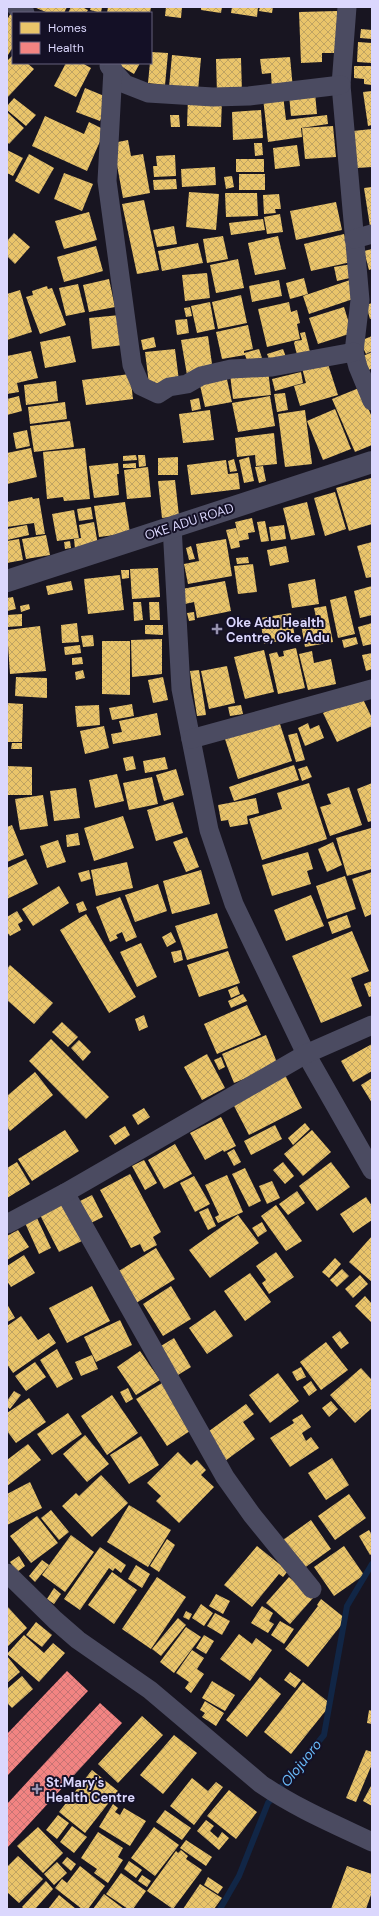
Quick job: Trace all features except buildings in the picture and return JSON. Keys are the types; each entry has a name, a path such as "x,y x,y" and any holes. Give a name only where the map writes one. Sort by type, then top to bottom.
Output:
{"street":[{"path":"347,7 341,85 360,300 354,352 358,367 372,401"},
{"path":"108,66 125,84 148,93 213,97 249,96 341,85"},
{"path":"108,66 107,181 132,365 141,386 158,394 169,387 187,384 201,376 231,369 272,367 354,352"},
{"path":"354,239 372,234"},
{"name":"OKE ADU ROAD","path":"7,581 372,462"},
{"path":"172,526 181,689 209,830 234,904 306,1054 372,1170"},
{"path":"190,739 372,689"},
{"path":"7,1224 66,1192 306,1054 372,1025"},
{"path":"66,1192 225,1477 252,1515 312,1589"},
{"path":"7,1573 55,1620 78,1640 150,1690 261,1784 307,1812 372,1842"}],"waterway":[{"name":"Olojuoro","path":"220,1909 239,1876 268,1803 324,1735 347,1606 372,1564"}],"place":[{"name":"Oke Adu Health Centre, Oke Adu","path":"217,629"},
{"name":"St.Mary's Health Centre","path":"37,1789"}]}
